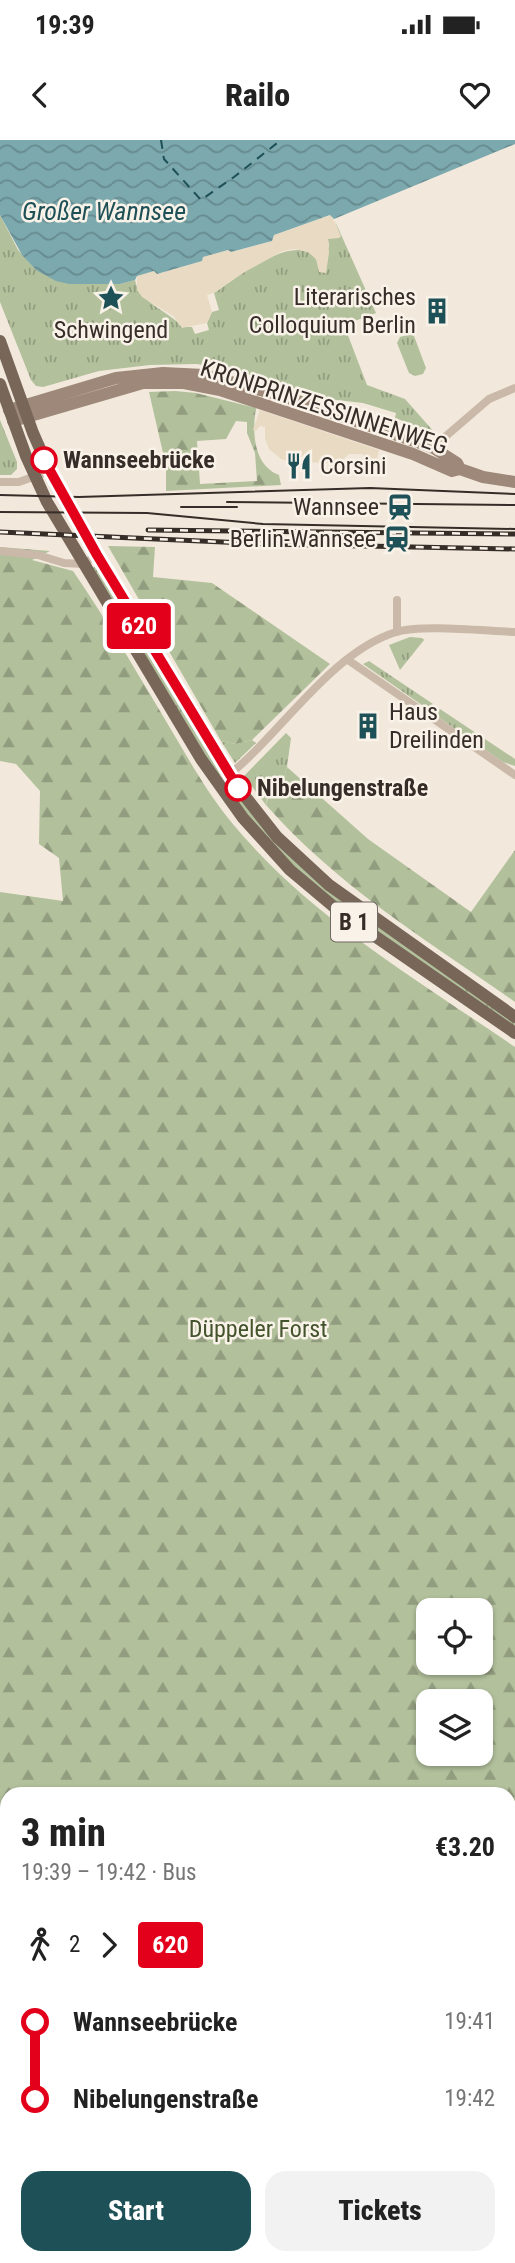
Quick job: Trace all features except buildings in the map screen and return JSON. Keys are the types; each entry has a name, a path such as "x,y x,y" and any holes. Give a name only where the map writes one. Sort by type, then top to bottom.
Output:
{"main road":[{"name":"B 1","path":"0,341 49,471 229,776 277,836 329,885 515,1017"},
{"name":"KRONPRINZESSINNENWEG","path":"11,416 116,378 163,373 204,375 251,394 457,463 460,469 483,477 515,482"},
{"name":"B 1","path":"0,384 34,477 83,564 217,784 267,846 317,893 359,926 515,1033"}],"street":[{"path":"429,453 489,399 515,388"},
{"path":"0,482 19,482 49,471"},
{"path":"0,551 83,564 97,555"},
{"path":"397,600 397,632"},
{"path":"217,784 229,776 338,667 365,648 397,632 422,629 515,632"},
{"path":"348,660 515,775"}],"green space":[{"path":"0,215 18,250 36,270 120,284 135,280 142,295 182,327 192,327 195,334 209,330 207,323 212,312 219,310 214,293 268,258 299,250 311,254 319,265 329,246 328,239 340,236 335,221 376,313 344,325 367,385 405,399 435,433 395,418 396,413 363,403 328,399 255,376 197,364 150,365 99,371 43,387 36,386 31,380 0,302"},
{"path":"411,334 426,368 423,374 415,376 409,373 397,343 400,337"},
{"path":"149,392 196,393 256,408 256,446 264,464 279,475 281,485 166,491 166,466","holes":["236,421 247,422 247,433 255,453 257,481 200,484 197,441 226,439"]},
{"path":"0,420 17,462 17,469 11,475 0,475"},
{"path":"108,546 155,547 153,577 212,583 330,664 252,740 236,744 221,741"},
{"name":"Düppeler Forst","path":"0,547 50,551 32,560 73,571 118,640 203,783 232,823 262,857 295,888 366,945 515,1047 515,1787 0,1787 0,892 63,901 59,858 39,844 40,791 16,764 0,761"},
{"path":"99,564 223,774 217,778 91,569"},
{"path":"410,637 424,640 400,670 389,645"},
{"path":"369,661 433,704 429,710 363,664"},
{"path":"440,709 515,759 515,766 503,762 435,715"},
{"path":"286,733 291,738 287,767 280,790 267,799 266,805 244,776"},
{"path":"252,740 256,743 235,763 221,741 236,744"},
{"path":"287,767 368,839 471,912 515,850 515,1002 384,911 294,834 266,805 270,791 280,790"},
{"path":"233,789 271,835 515,1021 515,1029 367,927 296,869 228,793"}],"shaded area":[{"path":"331,215 341,236 328,239 326,273 319,272 316,259 308,252 294,249 283,251 207,295 212,312 207,323 182,328 173,316 142,297 137,290 137,276 154,271 158,274 201,261 203,257 216,253 228,250 232,252 272,241 274,235"},
{"path":"260,410 379,450 376,464 372,464 362,454 349,454 339,463 291,462 281,459 269,449 265,439 265,427 260,426 256,431 253,430"}],"water":[{"name":"Großer Wannsee","path":"0,140 515,140 515,144 334,219 330,215 274,235 272,241 203,257 202,261 157,274 154,271 120,284 69,284 56,281 36,270 22,255 0,215"}],"ferry route":[{"path":"161,140 164,159 201,200 281,140"}],"tram line":[{"path":"0,495 79,497 370,488 515,494"},
{"path":"227,502 515,505"},
{"path":"181,507 237,507"},
{"path":"0,512 147,513 263,524 515,529"}],"railway":[{"path":"148,530 515,534"},
{"path":"0,532 267,544 515,549"}],"bus line":[{"name":"620","path":"44,460 97,555 238,788"}],"place":[{"name":"Schwingend","path":"111,298"},
{"name":"Literarisches Colloquium Berlin","path":"437,311"},
{"name":"Wannseebrücke","path":"44,460"},
{"name":"Corsini","path":"299,466"},
{"name":"Wannsee","path":"400,507"},
{"name":"Berlin-Wannsee","path":"397,539"},
{"name":"Haus Dreilinden","path":"368,726"},
{"name":"Nibelungenstraße","path":"238,788"}]}
